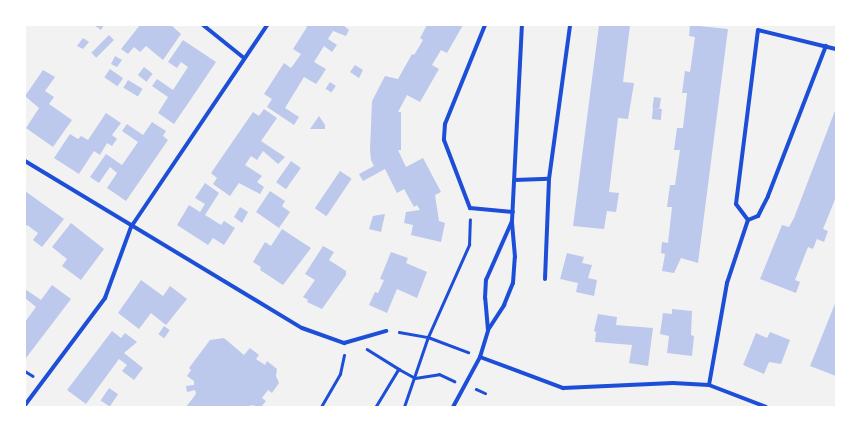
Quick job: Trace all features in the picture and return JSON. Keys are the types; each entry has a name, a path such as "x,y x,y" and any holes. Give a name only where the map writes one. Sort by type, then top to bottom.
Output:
{"street":[{"path":"203,25 244,58"},
{"path":"25,405 105,298 131,227 267,25"},
{"path":"484,25 443,132 459,183 470,208 513,212"},
{"path":"454,407 480,357 488,330 504,305 512,282 515,257 512,221 522,25"},
{"path":"545,279 549,180 570,25"},
{"path":"748,220 736,204 758,30 836,49"},
{"path":"709,384 727,283 748,220 758,216 768,196 826,46"},
{"path":"25,161 131,227 302,328 344,343 386,331"},
{"path":"515,180 549,180"},
{"path":"488,330 485,298 486,280 512,221"},
{"path":"480,357 563,388 673,383 709,384 766,407"}],"path":[{"path":"404,407 428,337 469,245 470,208"},
{"path":"386,331 428,337 480,357"},
{"path":"356,340 415,378 439,374 484,393"},
{"path":"321,407 340,374 344,343"},
{"path":"376,407 399,369"}],"building":[{"path":"94,25 104,25 101,30"},
{"path":"140,25 171,25 181,34 163,60 146,46 140,52 134,47 128,54 121,49"},
{"path":"305,25 343,25 349,30 346,36 333,31 328,39 337,45 332,52 324,46 314,62 326,69 316,84 304,77 285,108 299,117 294,125 267,107 272,99 264,94 284,63 291,68 301,54 293,49 307,27"},
{"path":"427,25 463,25 447,53 441,50 432,65 439,69 420,102 407,95 398,112 401,112 401,150 398,150 406,167 423,158 441,192 435,195 439,221 445,223 441,242 411,235 413,225 404,223 406,212 420,210 417,205 414,207 404,189 397,193 385,169 363,181 359,174 374,166 371,160 370,150 372,101 385,76 398,79 412,54 414,55 423,40 420,38"},
{"path":"599,25 630,25 623,82 634,83 628,119 618,118 609,192 619,193 616,212 607,211 604,229 573,226"},
{"path":"690,25 728,29 698,263 681,258 674,273 662,271 665,254 661,253 662,242 668,243 672,207 667,207 670,185 675,185 680,150 674,150 677,128 683,128 687,93 682,93 685,71 690,72 695,37 689,36"},
{"path":"109,35 114,40 96,58 91,53"},
{"path":"83,38 89,42 83,49 77,46"},
{"path":"183,40 216,62 174,124 158,113 168,97 152,86 157,79 173,90 188,67 181,62 177,68 168,62"},
{"path":"115,56 122,60 117,67 111,64"},
{"path":"355,65 363,70 359,78 350,72"},
{"path":"144,67 153,74 147,82 138,75"},
{"path":"110,69 123,78 117,86 104,77"},
{"path":"43,70 55,77 45,91 54,97 49,104 72,120 53,147 26,128 39,108 25,96"},
{"path":"128,80 143,89 138,96 123,88"},
{"path":"330,82 336,86 331,93 326,89"},
{"path":"654,97 661,98 659,109 652,108"},
{"path":"653,108 662,109 661,120 652,119"},
{"path":"836,108 836,197 823,229 828,231 824,242 817,239 813,249 808,247 795,280 800,282 796,293 760,279 782,225 789,227 794,218"},
{"path":"264,109 277,118 261,141 285,157 278,164 263,151 257,160 251,156 245,165 262,176 257,182 264,187 260,194 239,183 230,196 213,184 217,178 211,173 253,112 259,116"},
{"path":"106,113 121,123 112,135 117,139 112,146 107,143 100,155 94,151 79,174 54,158 70,134 78,139 81,136 88,140"},
{"path":"319,116 325,125 325,129 310,129"},
{"path":"152,122 166,131 163,136 168,140 126,201 107,188 117,173 110,167 99,183 90,177 106,154 122,165 138,142 122,131 127,124 143,135"},
{"path":"291,161 301,168 286,189 276,182"},
{"path":"340,171 352,179 326,216 315,208"},
{"path":"205,183 219,193 205,215 221,225 224,221 235,228 224,245 213,238 208,245 177,225 189,205 200,212 205,204 195,198"},
{"path":"25,191 64,219 42,247 33,240 38,233 27,225 25,227"},
{"path":"270,191 285,201 282,206 290,212 279,228 256,212"},
{"path":"240,207 248,212 242,223 234,217"},
{"path":"385,214 381,232 369,229 373,216"},
{"path":"71,223 104,249 81,280 62,266 67,259 52,247"},
{"path":"282,229 311,248 283,285 260,270 261,267 253,262 265,242 271,246"},
{"path":"323,246 334,252 329,260 346,271 346,275 322,309 307,302 308,300 303,297 315,280 305,274"},
{"path":"391,252 408,258 406,263 427,272 417,298 397,289 387,313 369,305 375,292 378,293 384,280 380,279"},
{"path":"567,253 584,257 582,263 592,265 588,278 597,280 594,296 576,292 578,283 560,279"},
{"path":"141,280 163,296 170,286 187,299 166,325 151,313 139,329 118,313"},
{"path":"52,285 71,299 26,358 25,322 36,307 25,298 25,289 41,300"},
{"path":"836,301 836,376 810,366"},
{"path":"672,309 692,311 691,335 694,336 692,356 667,353 669,336 660,334 663,313 672,314"},
{"path":"598,314 617,317 616,325 653,328 648,366 629,363 632,345 595,342 596,332 594,331"},
{"path":"164,326 170,330 164,338 158,334"},
{"path":"112,331 121,338 125,333 137,342 124,353 143,368 134,380 122,371 127,365 119,359 86,404 67,390"},
{"path":"770,332 790,340 781,364 769,362 764,374 743,365 756,333 767,338"},
{"path":"224,338 244,355 250,348 259,355 256,359 265,365 267,361 277,369 276,376 279,383 272,393 268,390 262,398 266,401 261,407 251,405 249,407 186,407 196,394 195,390 187,392 186,386 194,385 194,381 187,376 191,370 189,368 210,340"},
{"path":"109,388 118,394 110,407 101,400"}]}
